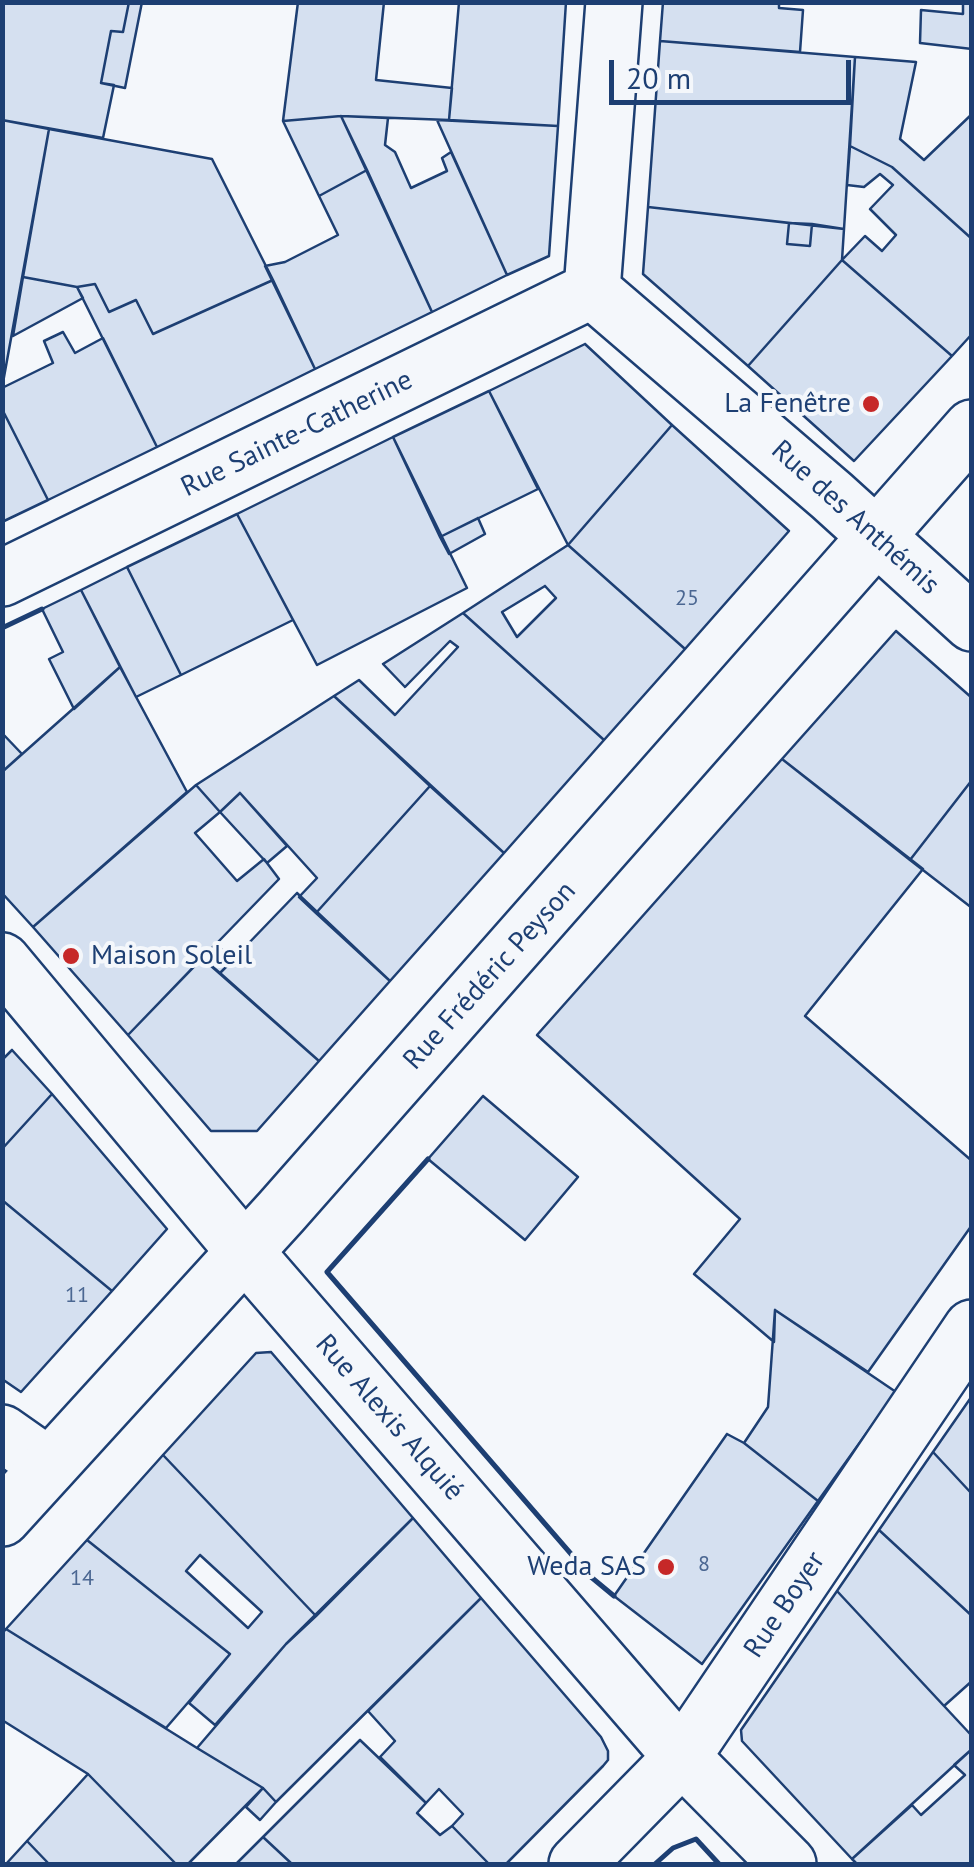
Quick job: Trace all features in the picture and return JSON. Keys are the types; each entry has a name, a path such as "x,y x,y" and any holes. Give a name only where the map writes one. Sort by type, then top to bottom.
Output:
{"street":[{"path":"592,290 614,2"},
{"name":"Rue des Anthémis","path":"592,290 972,622"},
{"name":"Rue Sainte-Catherine","path":"2,578 592,290"},
{"name":"Rue Frédéric Peyson","path":"2,1518 245,1252 972,428"},
{"name":"Rue Alexis Alquié","path":"2,961 245,1252 682,1757 788,1864"},
{"name":"Rue Boyer","path":"577,1864 682,1757 972,1328"},
{"path":"2,1433 49,1466"}],"building":[{"path":"2,2 129,2 123,32 111,31 101,83 114,85 103,138 2,120"},
{"path":"129,2 142,2 125,88 101,83 111,31 123,32"},
{"path":"298,2 384,2 376,80 452,88 449,120 341,116 283,121"},
{"path":"459,2 566,2 558,126 449,120"},
{"path":"663,2 779,2 779,8 803,10 800,52 660,41"},
{"path":"963,2 972,2 972,49 920,43 921,10 963,14"},
{"path":"660,41 855,57 844,229 648,207"},
{"path":"855,57 916,62 900,139 924,160 972,114 972,239 892,167 850,146"},
{"path":"341,116 367,170 319,196 283,121"},
{"path":"341,116 388,118 385,145 395,152 411,188 447,171 442,158 451,152 507,275 432,312"},
{"path":"2,120 49,129 2,388"},
{"path":"437,120 558,126 549,256 507,275"},
{"path":"49,129 212,159 273,280 153,334 136,300 109,312 95,284 77,287 23,277"},
{"path":"850,146 892,167 972,239 972,334 952,356 842,260 865,236 882,251 896,235 870,209 893,185 880,174 864,187 847,185"},
{"path":"367,170 432,312 315,369 265,266 285,262 338,235 319,196"},
{"path":"648,207 789,223 787,244 810,246 812,224 844,229 842,260 748,366 643,274"},
{"path":"789,223 812,224 810,246 787,244"},
{"path":"842,260 952,356 854,461 748,366"},
{"path":"23,277 77,287 83,298 13,336"},
{"path":"273,280 315,369 157,447 77,287 95,284 109,312 136,300 153,334"},
{"path":"63,332 75,353 103,338 157,447 48,500 2,409 2,388 53,363 44,341"},
{"path":"585,344 672,425 568,545 489,391"},
{"path":"489,391 538,489 440,537 393,437"},
{"path":"2,409 48,500 2,522"},
{"path":"672,425 789,531 685,649 568,545"},
{"path":"393,437 467,588 317,665 237,514"},
{"path":"237,514 293,620 181,675 127,567"},
{"path":"478,518 485,534 449,554 440,537"},
{"path":"568,545 685,649 604,740 463,613","holes":["545,586 556,598 517,637 502,612"]},
{"path":"127,567 181,675 136,697 81,590"},
{"path":"81,590 120,667 74,709 49,659 63,652 42,609"},
{"path":"463,613 604,740 504,853 334,696 359,680 395,715 458,647 450,641 405,687 383,664"},
{"path":"896,631 972,698 972,780 910,860 782,759"},
{"path":"120,667 187,792 33,927 2,893 2,772"},
{"path":"334,696 430,786 316,913 299,897 317,878 240,793 220,812 196,785"},
{"path":"2,733 22,754 2,772"},
{"path":"782,759 923,869 805,1016 972,1161 972,1225 868,1372 775,1310 774,1342 694,1274 740,1219 537,1035"},
{"path":"972,780 972,908 910,860"},
{"path":"196,785 220,812 195,833 237,881 264,859 279,879 128,1035 33,927"},
{"path":"430,786 504,853 390,981 316,913"},
{"path":"240,793 287,846 267,863 220,812"},
{"path":"297,893 390,981 319,1061 220,973"},
{"path":"216,944 233,960 220,973 202,958"},
{"path":"202,958 319,1061 257,1131 211,1131 128,1035"},
{"path":"12,1050 52,1094 2,1149 2,1060"},
{"path":"52,1094 167,1229 112,1291 2,1200 2,1149"},
{"path":"483,1096 578,1177 525,1240 428,1159"},
{"path":"2,1200 112,1291 21,1392 2,1379"},
{"path":"775,1310 896,1392 818,1501 744,1443 768,1407"},
{"path":"271,1352 413,1518 316,1616 163,1455 256,1353"},
{"path":"972,1396 972,1494 933,1452"},
{"path":"727,1434 818,1501 702,1664 614,1596"},
{"path":"933,1452 972,1494 972,1616 879,1530"},
{"path":"163,1455 316,1616 215,1725 189,1703 230,1654 87,1540","holes":["200,1555 262,1612 248,1628 186,1571"]},
{"path":"413,1518 481,1598 276,1802 263,1788 197,1748 286,1644"},
{"path":"879,1530 972,1616 972,1681 944,1706 837,1591"},
{"path":"87,1540 230,1654 166,1728 6,1629"},
{"path":"837,1591 972,1736 972,1749 852,1859 742,1741 741,1730"},
{"path":"481,1598 601,1737 608,1751 603,1766 506,1864 489,1864 452,1826 463,1814 439,1789 426,1803 380,1757 395,1741 368,1711"},
{"path":"6,1629 263,1788 188,1864 176,1864 88,1774 2,1720 2,1633"},
{"path":"360,1740 426,1803 417,1813 440,1835 452,1826 489,1864 292,1864 263,1837"},
{"path":"972,1749 972,1864 857,1864 852,1859 912,1805 921,1815 965,1775 954,1765"},
{"path":"88,1774 176,1864 49,1864 27,1841"},
{"path":"263,1788 276,1802 260,1820 246,1807"},
{"path":"263,1837 292,1864 236,1864"},
{"path":"27,1841 49,1864 6,1864"}],"wall":[{"path":"2,628 42,609"},
{"path":"428,1159 327,1272 591,1577 614,1596"},
{"path":"655,1864 673,1848 696,1839 719,1864"}],"place":[{"name":"La Fenêtre","path":"871,404"},
{"name":"Maison Soleil","path":"71,956"},
{"name":"Weda SAS","path":"666,1567"}]}
